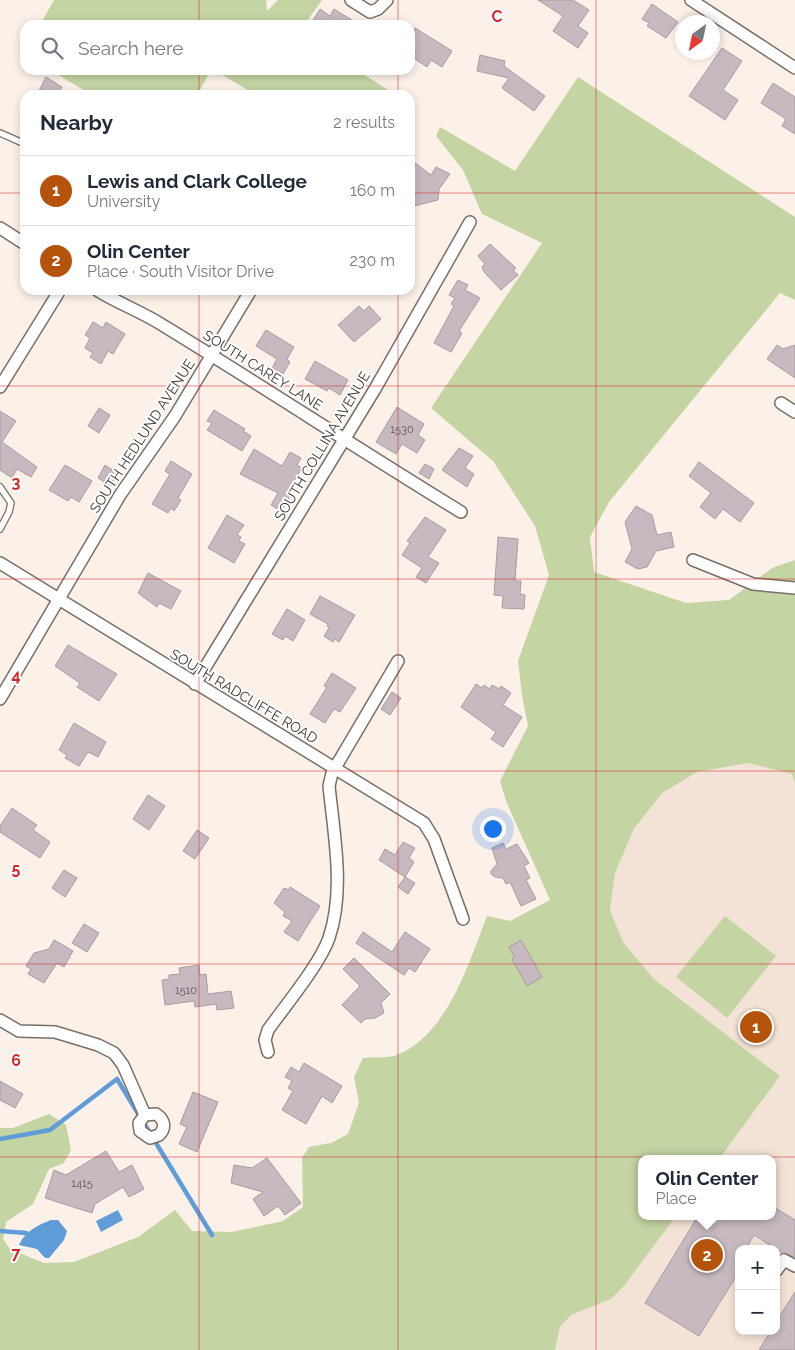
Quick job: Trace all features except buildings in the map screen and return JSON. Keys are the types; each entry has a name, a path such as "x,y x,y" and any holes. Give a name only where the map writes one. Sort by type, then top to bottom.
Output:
{"street":[{"path":"351,0 370,12 378,9 387,0"},
{"path":"691,0 795,68"},
{"name":"SOUTH COLLINA AVENUE","path":"196,684 343,440 470,222"},
{"path":"0,228 20,241"},
{"path":"0,387 57,295"},
{"name":"SOUTH CAREY LANE","path":"105,295 162,324 343,440 461,512"},
{"name":"SOUTH HEDLUND AVENUE","path":"59,600 120,495 175,416 249,295"},
{"path":"781,403 795,412"},
{"path":"693,560 753,584 795,588"},
{"name":"SOUTH RADCLIFFE ROAD","path":"0,563 424,823 434,839 463,919"},
{"path":"0,699 59,600"},
{"path":"268,1052 265,1040 268,1030 326,946 331,931 337,885 329,786 334,769 398,661"},
{"path":"0,1020 19,1031 55,1032 108,1049 123,1065 145,1115"},
{"path":"780,1266 784,1260 795,1266"}],"lane":[{"path":"0,133 20,142"},
{"path":"0,487 11,503 10,512 0,529"}],"shaded area":[{"path":"748,763 792,774 795,783 795,1350 555,1350 560,1327 571,1315 611,1299 624,1286 673,1220 776,1220 776,1155 722,1155 780,1076 654,979 623,942 610,910 615,873 634,830 662,792 697,772"}],"green space":[{"path":"54,0 266,0 267,11 278,0 322,0 308,20 43,20"},
{"path":"58,75 208,75 200,90 84,90"},
{"path":"222,75 365,75 388,90 248,90"},
{"path":"578,77 795,217 795,300 780,293 609,502 590,537 594,572 686,603 729,600 772,568 795,560 795,783 792,774 748,763 697,772 662,793 634,829 615,873 610,910 623,942 654,979 780,1076 722,1155 638,1155 638,1220 673,1220 624,1286 611,1299 571,1315 560,1327 555,1350 0,1350 0,1128 13,1128 49,1114 66,1125 71,1150 64,1163 49,1169 33,1204 6,1222 3,1239 10,1249 44,1263 74,1262 138,1237 175,1210 192,1231 232,1232 283,1221 303,1207 302,1158 309,1147 331,1143 348,1134 359,1103 354,1077 363,1058 394,1056 412,1047 428,1033 442,1016 454,996 464,976 487,916 510,921 550,900 506,801 500,781 528,726 518,661 549,575 535,526 493,461 431,408 542,243 482,214 463,170 436,136 440,127 515,171"},
{"path":"725,916 776,956 727,1018 676,977"}],"water":[{"path":"118,1210 123,1220 101,1232 96,1221"},
{"path":"51,1220 58,1220 67,1231 64,1240 49,1258 45,1258 37,1249 19,1245 28,1232"}],"waterway":[{"path":"0,1139 50,1130 117,1079 212,1235"},
{"path":"0,1231 26,1233"}],"place":[{"name":"Lewis and Clark College","path":"756,1027"},
{"name":"Olin Center","path":"707,1255"}]}
